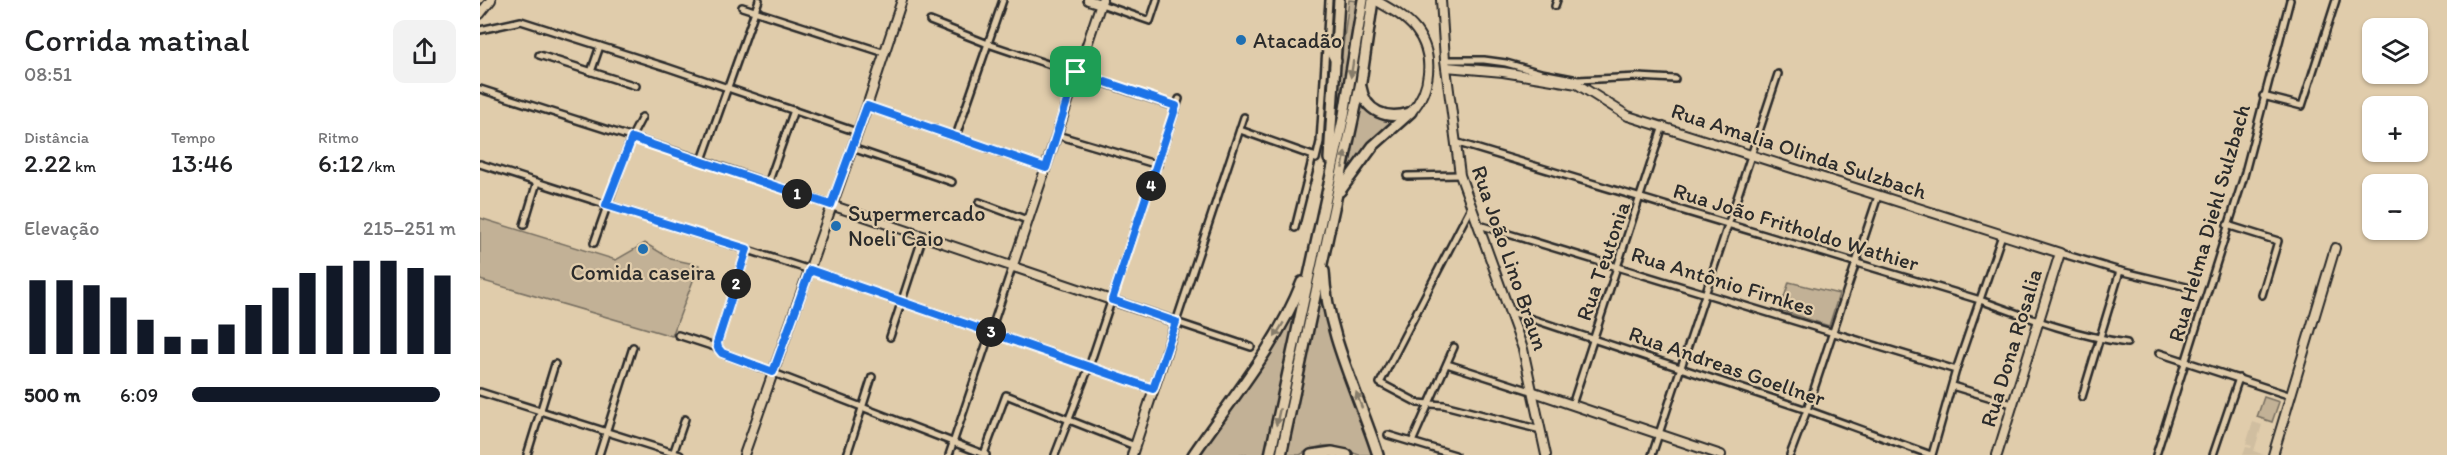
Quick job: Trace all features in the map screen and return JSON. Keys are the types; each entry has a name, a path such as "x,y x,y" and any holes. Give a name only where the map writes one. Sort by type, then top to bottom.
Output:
{"highway":[{"path":"1328,180 1331,99 1336,61 1339,0"},
{"path":"1270,455 1328,180 1344,115 1363,0"},
{"path":"1281,455 1337,195 1374,0"},
{"path":"1326,42 1336,61"},
{"path":"1360,82 1366,103 1376,111 1392,117 1412,112"},
{"path":"1337,195 1373,146 1412,112"},
{"path":"1193,455 1253,370 1282,324 1312,257"},
{"path":"1324,258 1326,300 1339,345 1378,455"},
{"path":"1311,455 1332,452 1347,455"}],"street":[{"path":"481,10 491,0"},
{"path":"702,160 759,0"},
{"path":"744,455 902,0"},
{"path":"956,136 1003,0"},
{"path":"1088,0 1101,2 1150,21 1157,0"},
{"path":"1240,130 1316,159 1323,117 1329,0"},
{"path":"1374,0 1403,18 1415,29 1425,47 1428,60 1426,90 1420,103 1412,112"},
{"name":"Rua João Lino Braun","path":"1440,0 1445,63 1460,175 1511,312 1534,392 1546,455"},
{"name":"Rua Helma Diehl Sulzbach","path":"2156,455 2244,176 2290,0"},
{"path":"2264,96 2302,106 2336,0"},
{"path":"949,455 1101,2"},
{"path":"742,7 885,53"},
{"path":"480,30 521,21 728,87 857,132"},
{"path":"930,21 988,44 1176,106"},
{"path":"591,72 600,46"},
{"path":"540,55 636,86"},
{"name":"Rua Amalia Olinda Sulzbach","path":"1445,63 1578,82 1628,116 2060,253 2120,271 2191,288"},
{"path":"1652,455 1778,74"},
{"path":"1578,82 1638,77 1675,79"},
{"path":"480,89 702,160 1251,347"},
{"path":"1055,455 1089,367 1179,99"},
{"path":"867,106 1046,168"},
{"path":"768,184 794,110"},
{"path":"594,243 606,205 642,117"},
{"path":"1131,455 1244,117"},
{"name":"Rua Teutonia","path":"1572,405 1663,126"},
{"path":"1057,135 1158,165"},
{"name":"Rua João Fritholdo Wathier","path":"1455,142 1980,300 2038,321 2100,339 2127,343"},
{"path":"852,148 952,182"},
{"path":"1295,228 1313,156"},
{"path":"480,164 810,270 1153,389"},
{"path":"1407,176 1460,175"},
{"path":"524,225 537,182"},
{"path":"1790,455 1878,196"},
{"path":"979,202 1027,220"},
{"path":"1471,207 1380,383 1418,403 1444,405 1541,430"},
{"name":"Rua Antônio Firnkes","path":"1479,225 1956,370"},
{"path":"2227,225 2278,241 2262,295"},
{"path":"1931,455 1956,370 2002,235"},
{"path":"890,337 923,236"},
{"path":"2272,455 2335,248"},
{"path":"720,351 717,343 747,249"},
{"name":"Rua Dona Rosalia","path":"1997,455 2060,253"},
{"path":"2082,398 2120,271"},
{"name":"Rua Andreas Goellner","path":"1511,312 1807,410 1931,455"},
{"path":"678,335 985,455 1006,395 1135,446"},
{"path":"598,455 633,347"},
{"path":"1412,442 1454,347"},
{"path":"2158,353 2291,396"},
{"path":"527,455 555,364"},
{"path":"1447,364 1658,434 1700,451 1722,455"},
{"path":"847,455 872,377"},
{"path":"2213,455 2239,378"},
{"path":"1952,386 2012,404"},
{"path":"480,392 676,454 685,419"},
{"path":"1388,435 1455,455"}],"shaded area":[{"path":"1349,0 1359,1 1336,137 1338,85"},
{"path":"1365,11 1369,12 1353,105 1278,455 1273,455"},
{"path":"1361,95 1375,115 1385,120 1398,121 1361,155 1342,180"},
{"path":"480,218 616,260 645,243 671,259 699,265 672,336 480,280"},
{"path":"1789,282 1839,294 1829,326 1780,310"},
{"path":"1320,288 1377,455 1359,455 1334,446 1323,446 1310,449 1300,455 1284,455"},
{"path":"1301,296 1267,455 1198,455 1295,306"},
{"path":"2264,397 2279,402 2272,422 2257,417"},
{"path":"2253,422 2262,425 2254,451 2264,455 2243,455 2246,447 2251,448 2252,446 2246,444"}],"place":[{"name":"Atacadão","path":"1241,40"},
{"name":"Supermercado Noeli Caio","path":"836,226"},
{"name":"Comida caseira","path":"643,249"}],"route":[{"path":"1076,72 1116,85 1140,96 1176,106 1112,300 1176,322 1153,389 810,270 773,372 722,353 718,348 717,343 747,249 606,205 632,138 831,205 867,106 1046,168 1076,72"}]}
